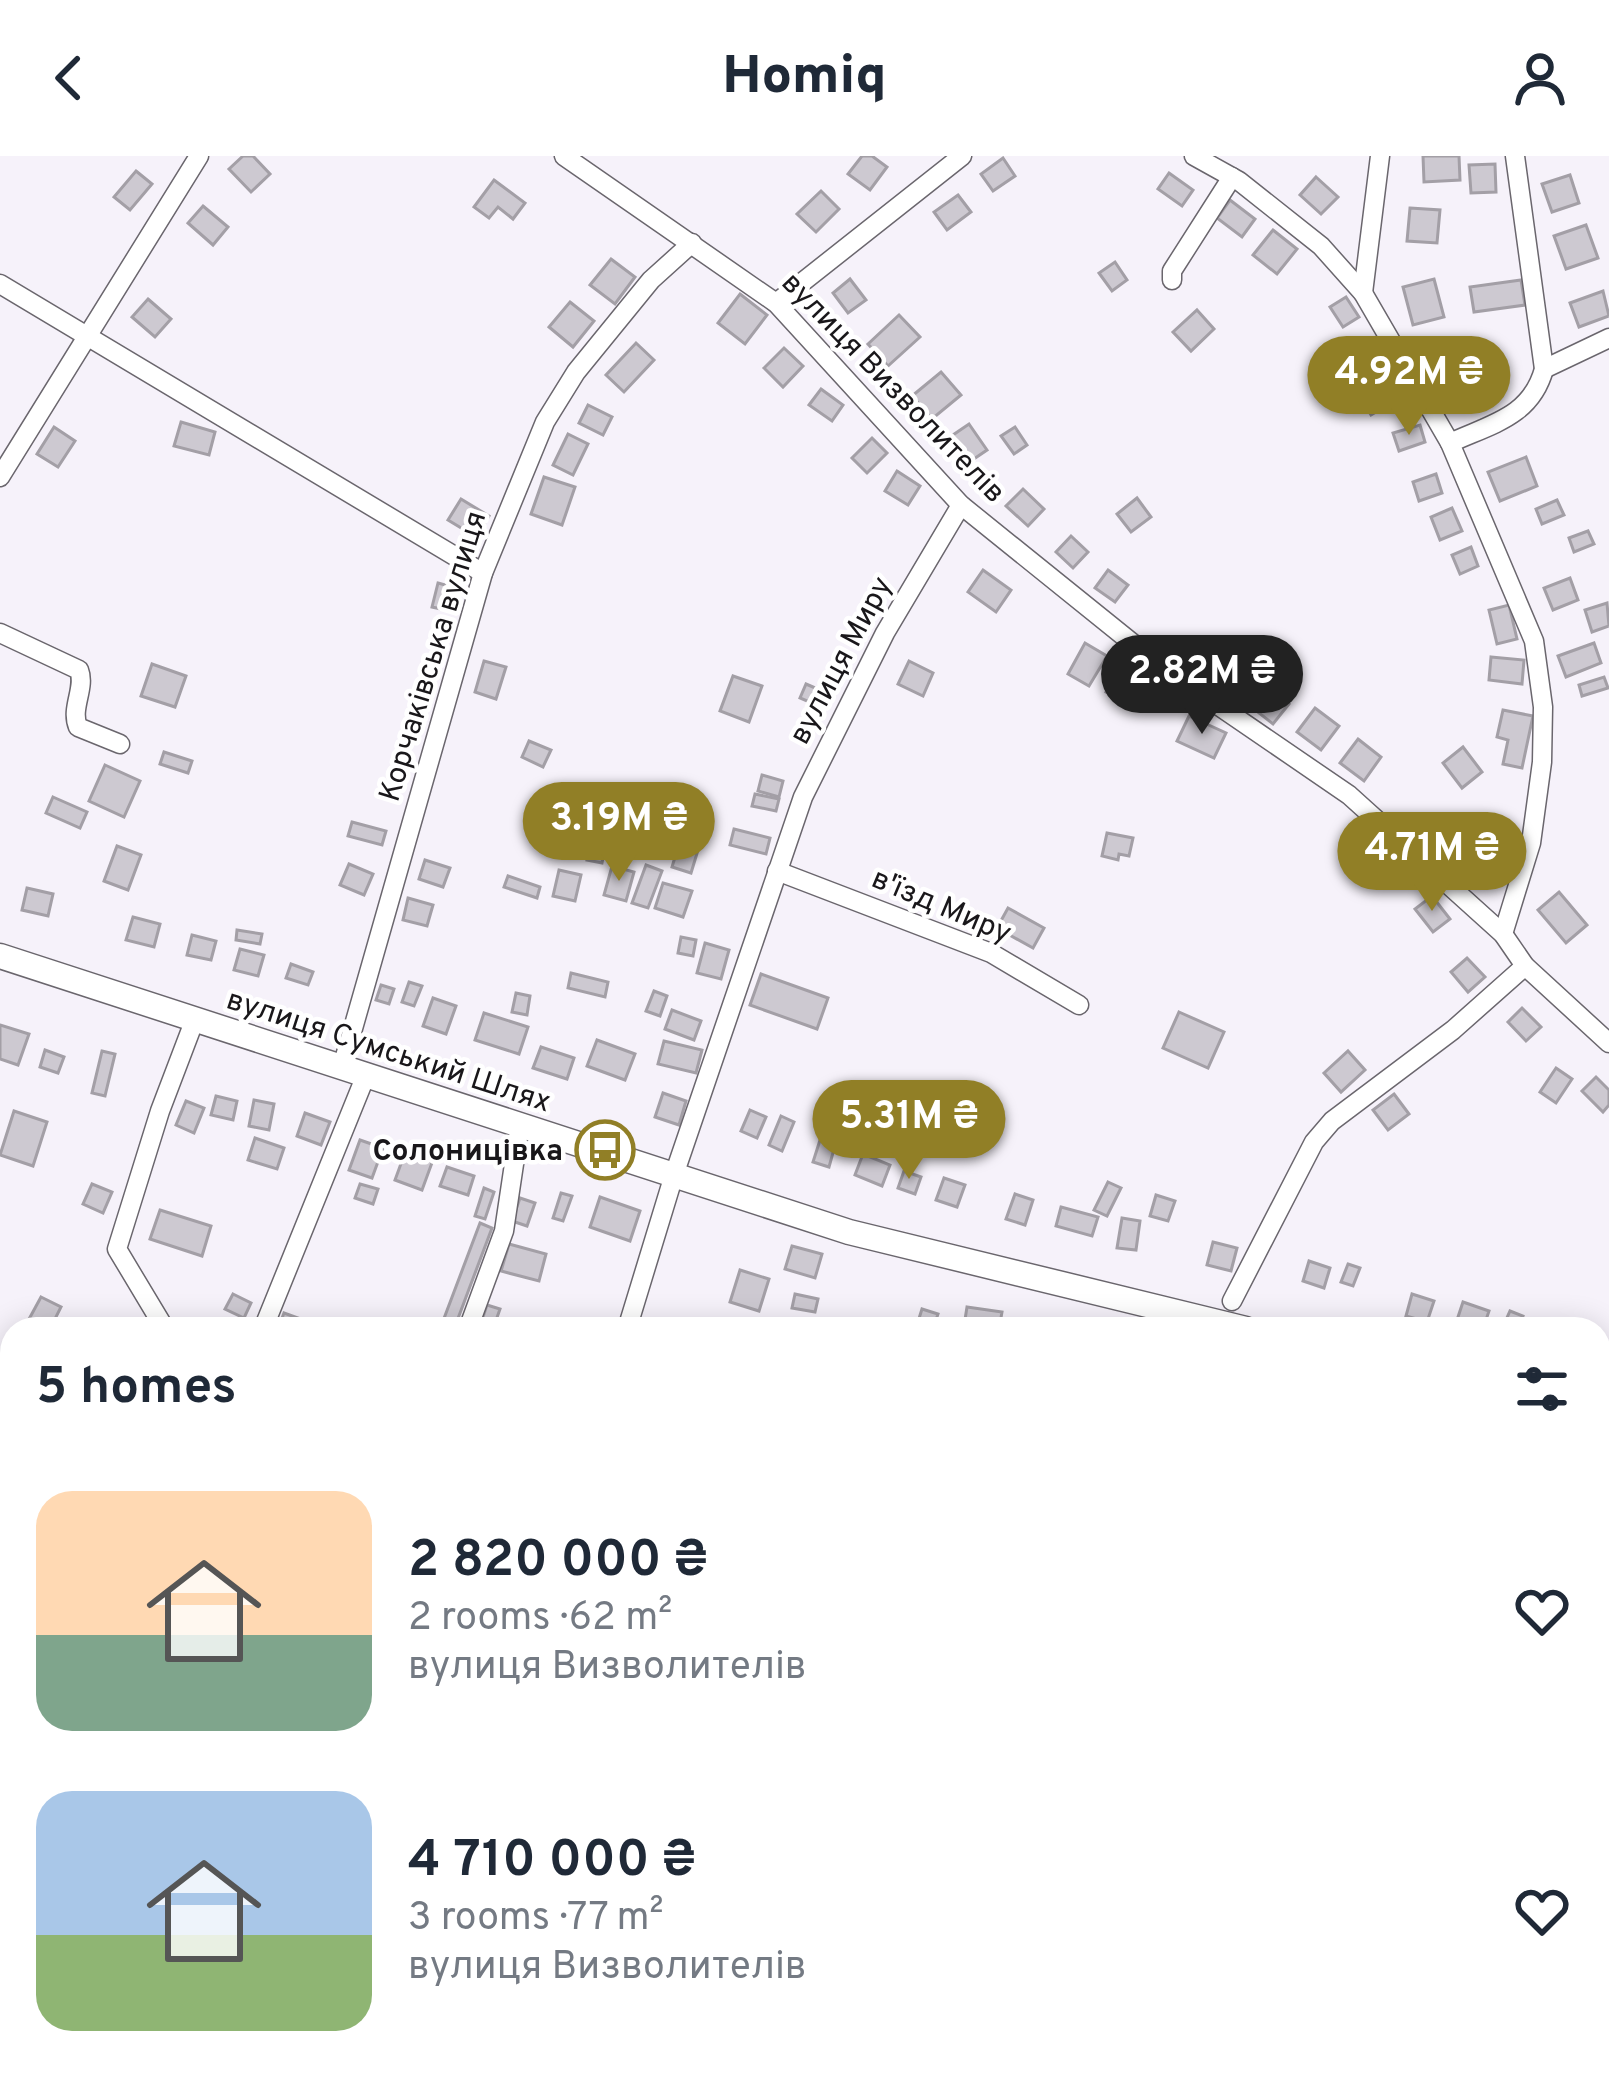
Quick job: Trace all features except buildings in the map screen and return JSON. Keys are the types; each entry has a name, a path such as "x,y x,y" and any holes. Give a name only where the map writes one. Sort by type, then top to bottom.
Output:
{"main road":[{"name":"вулиця Сумський Шлях","path":"0,956 849,1232 1197,1317"}],"street":[{"path":"0,477 199,156"},
{"name":"вулиця Визволителів","path":"564,156 776,303 961,505 1162,667 1349,795 1503,934 1525,966 1609,1043"},
{"path":"776,303 962,156"},
{"path":"1195,156 1232,177 1321,246 1363,293 1450,443 1534,641 1543,707 1542,762 1531,843 1503,934"},
{"path":"1363,293 1380,156"},
{"path":"1450,443 1520,411 1539,386 1544,369 1515,156"},
{"path":"1172,280 1172,271 1232,177"},
{"name":"Корчаківська вулиця","path":"267,1317 354,1071 484,573 545,422 576,372 651,280 692,243"},
{"path":"0,284 484,573"},
{"path":"1544,369 1609,338"},
{"name":"вулиця Миру","path":"631,1317 803,797 885,632 961,505"},
{"path":"0,633 79,670 76,724 84,732 120,744"},
{"name":"в'їзд Миру","path":"777,871 991,953 1079,1005"},
{"path":"1232,1300 1314,1142 1332,1120 1453,1030 1525,966"},
{"path":"158,1317 117,1249 195,1019"},
{"path":"472,1317 503,1231 520,1124"}],"place":[{"name":"Солоницівка","path":"605,1150"}]}
